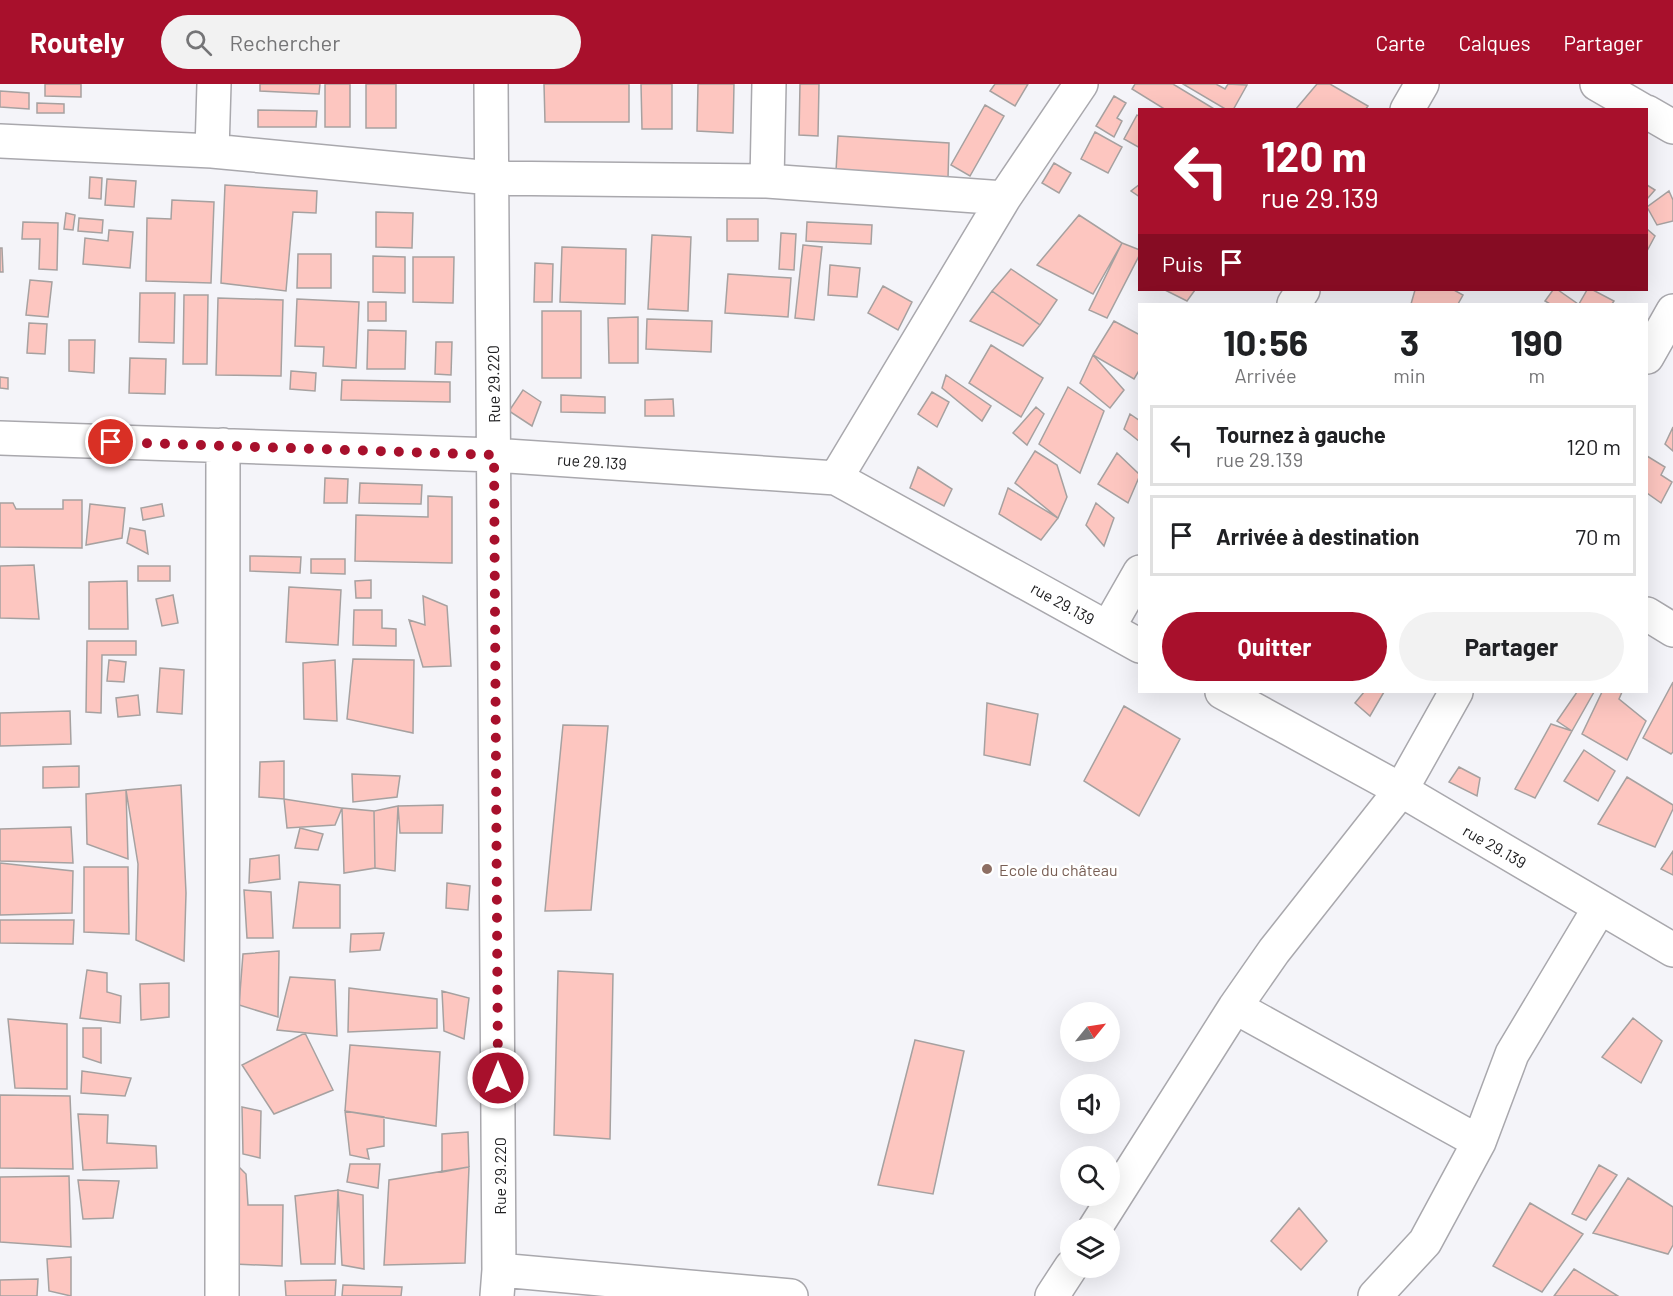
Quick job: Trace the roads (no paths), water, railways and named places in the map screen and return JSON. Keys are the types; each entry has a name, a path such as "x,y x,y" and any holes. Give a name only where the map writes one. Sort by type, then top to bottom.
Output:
{"street":[{"path":"212,152 214,84"},
{"name":"Rue 29.220","path":"491,84 498,1283"},
{"path":"767,181 769,84"},
{"path":"836,477 1004,198 1081,84"},
{"path":"1408,108 1422,84"},
{"path":"1597,84 1639,108"},
{"path":"1648,113 1673,127"},
{"path":"0,141 212,152 491,177 767,181 1004,198"},
{"path":"1648,355 1673,311"},
{"name":"rue 29.139","path":"0,438 494,455 836,477 1138,645"},
{"path":"222,1296 223,445"},
{"path":"1108,628 1138,576"},
{"path":"1648,615 1673,630"},
{"name":"rue 29.139","path":"1224,693 1401,790 1673,950"},
{"path":"1101,1218 1235,1007 1274,951 1401,790 1455,693"},
{"path":"1375,1296 1425,1242 1479,1142 1512,1054 1600,907"},
{"path":"1235,1007 1479,1142"},
{"path":"1052,1296 1064,1278"},
{"path":"498,1283 791,1296"}],"place":[{"name":"Ecole du château","path":"987,869"}]}
